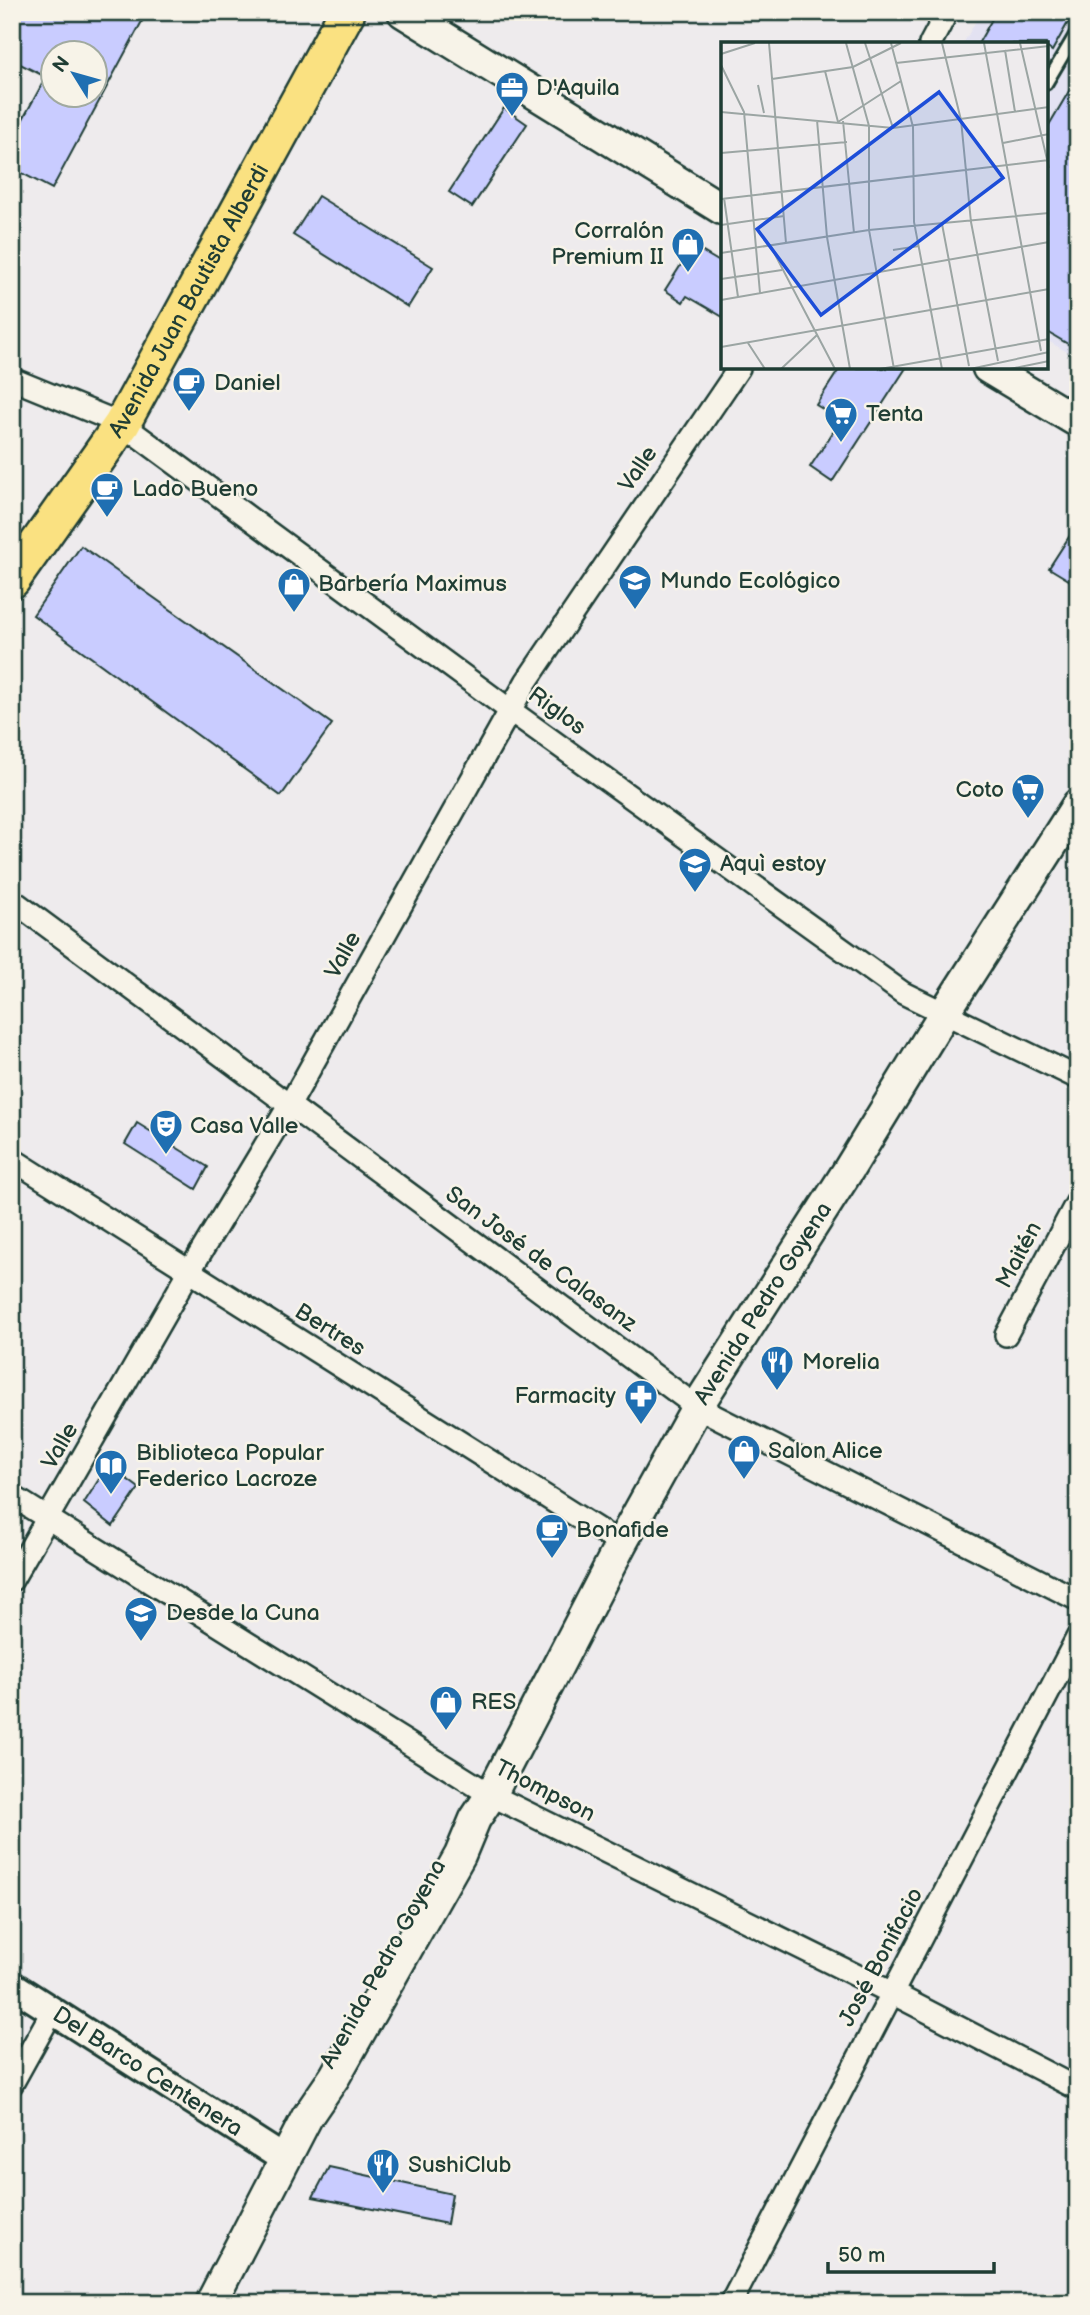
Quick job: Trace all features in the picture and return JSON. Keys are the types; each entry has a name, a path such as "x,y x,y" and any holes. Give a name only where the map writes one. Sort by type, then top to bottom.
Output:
{"main road":[{"name":"Avenida Juan Bautista Alberdi","path":"12,580 122,424 347,12"},
{"path":"403,12 721,208"},
{"path":"990,369 1078,422"},
{"name":"Avenida Pedro Goyena","path":"211,2303 307,2117 322,2070 449,1848 483,1807 621,1544 697,1407 1078,804"}],"street":[{"path":"931,42 947,12"},
{"name":"Valle","path":"12,1580 189,1272 289,1105 526,681 738,369"},
{"name":"Riglos","path":"12,379 122,424 511,711 903,993 1078,1078"},
{"name":"San José de Calasanz","path":"12,900 697,1407 1078,1600"},
{"name":"Bertres","path":"12,1159 621,1544"},
{"name":"Maitén","path":"1006,1335 1078,1200"},
{"name":"Thompson","path":"12,1496 483,1807 892,1993 1078,2089"},
{"name":"José Bonifacio","path":"731,2303 1078,1636"},
{"name":"Del Barco Centenera","path":"12,1985 284,2159"},
{"path":"12,2084 53,2010"}],"lane":[{"path":"1048,82 1078,30"}],"shaded area":[{"path":"981,12 1078,12 1078,358 1048,341 1048,42 964,42"}],"building":[{"path":"12,12 147,12 108,85 108,38 38,38 38,73 12,60"},
{"path":"996,12 1074,12 1052,51 1048,48 1048,42 979,42"},
{"path":"1078,76 1078,350 1048,332 1048,127"},
{"path":"38,92 38,108 95,108 52,189 12,168 12,139"},
{"path":"504,108 527,124 472,207 449,192"},
{"path":"318,196 433,267 408,307 293,235"},
{"path":"693,246 721,263 721,316 687,296 683,302 665,290"},
{"name":"Tenta","path":"839,369 905,369 832,482 810,467 841,420 816,405"},
{"path":"1078,523 1078,573 1072,582 1049,568"},
{"path":"81,546 332,724 281,796 33,615"},
{"name":"Casa Valle","path":"137,1123 208,1167 196,1189 125,1144"},
{"name":"Biblioteca Popular Federico Lacroze","path":"108,1465 139,1488 113,1526 84,1503"},
{"name":"SushiClub","path":"329,2167 452,2194 447,2224 313,2197"}],"place":[{"name":"D'Aquila","path":"512,118"},
{"name":"Corralón Premium II","path":"688,274"},
{"name":"Daniel","path":"189,413"},
{"name":"Tenta","path":"841,444"},
{"name":"Lado Bueno","path":"107,519"},
{"name":"Mundo Ecológico","path":"635,611"},
{"name":"Barbería Maximus","path":"294,614"},
{"name":"Coto","path":"1028,820"},
{"name":"Aquì estoy","path":"695,894"},
{"name":"Casa Valle","path":"166,1156"},
{"name":"Morelia","path":"777,1392"},
{"name":"Farmacity","path":"641,1426"},
{"name":"Salon Alice","path":"744,1481"},
{"name":"Biblioteca Popular Federico Lacroze","path":"111,1496"},
{"name":"Bonafide","path":"552,1560"},
{"name":"Desde la Cuna","path":"141,1643"},
{"name":"RES","path":"446,1732"},
{"name":"SushiClub","path":"383,2195"}]}
